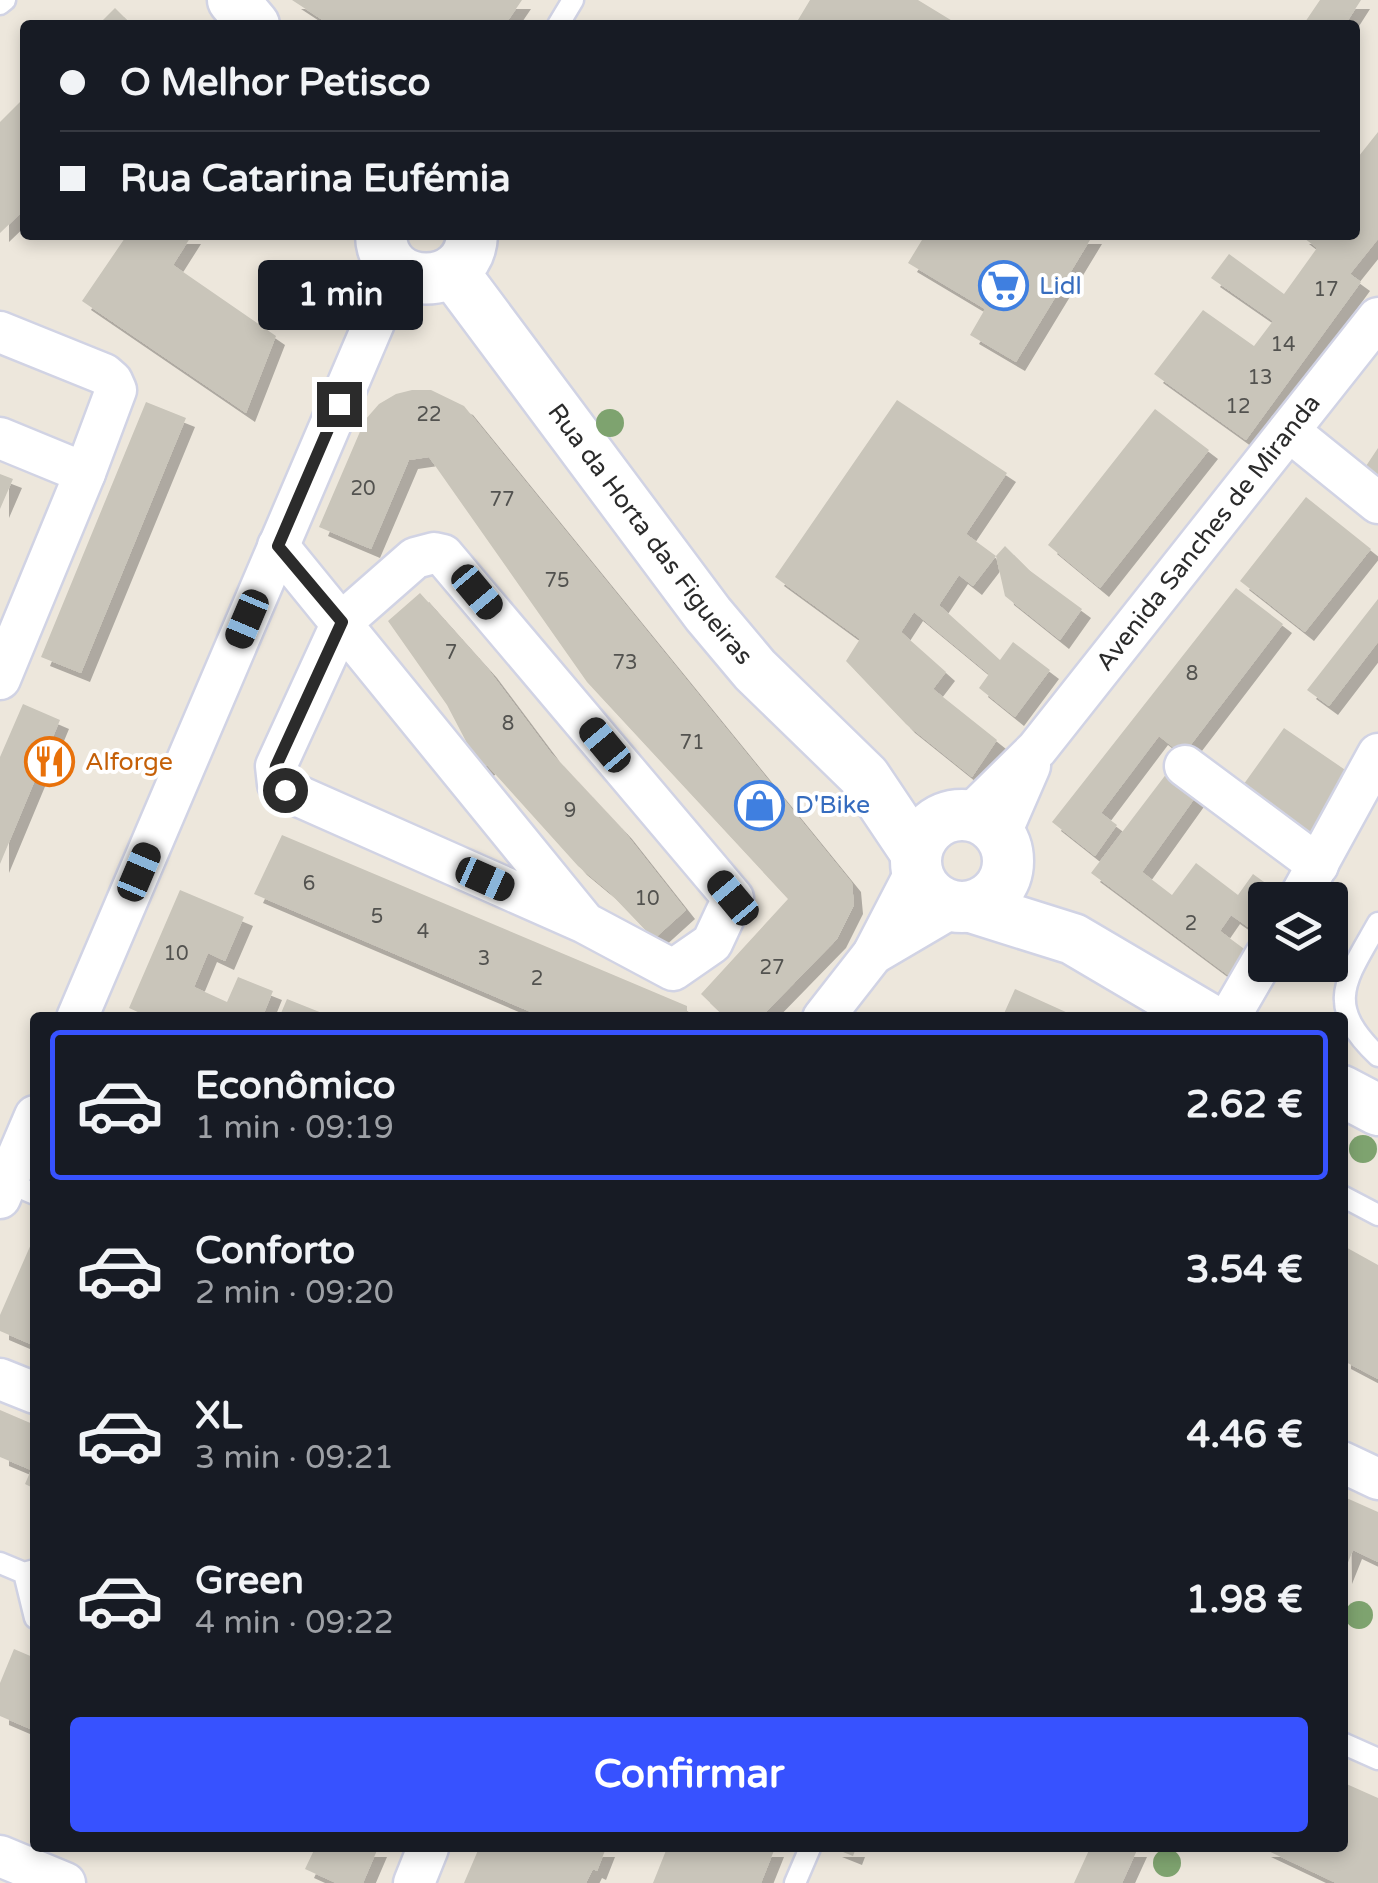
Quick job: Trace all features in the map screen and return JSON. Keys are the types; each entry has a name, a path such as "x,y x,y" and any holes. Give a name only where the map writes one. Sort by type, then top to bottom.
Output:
{"street":[{"path":"233,0 250,20"},
{"path":"80,1012 278,546 388,252"},
{"name":"Rua da Horta das Figueiras","path":"388,252 418,280 436,280 462,254 708,614 756,670 865,776 916,862"},
{"name":"Avenida Sanches de Miranda","path":"982,834 1037,749 1378,318"},
{"path":"0,332 104,374 116,390 0,679"},
{"path":"1289,431 1378,503"},
{"path":"0,438 85,473"},
{"path":"278,546 586,923"},
{"path":"424,554 443,556 733,898 712,943 673,970 586,923 278,784 274,776 276,766 342,622 415,558 424,554"},
{"path":"1309,882 1378,754"},
{"path":"1185,766 1318,866"},
{"name":"Rua da Horta das Figueiras","path":"865,776 982,834 1073,939 1151,995 1192,1012"},
{"path":"827,1012 873,954 916,862 922,836 936,823 982,834 1001,886 988,900 962,907 873,954"},
{"path":"916,862 923,888 936,900 962,907"},
{"name":"Rua da Horta das Figueiras","path":"962,907 1073,939"},
{"path":"1232,1012 1250,982"},
{"path":"1348,1094 1378,1110"},
{"path":"14,1192 30,1134"},
{"path":"0,1379 30,1392"},
{"path":"1348,1465 1378,1478"},
{"path":"414,1883 426,1852"},
{"path":"0,1856 64,1883"}],"lane":[{"path":"1345,1012 1343,998 1353,968 1378,923"},
{"path":"1348,1020 1356,1036 1378,1056"},
{"path":"1348,1199 1378,1215"},
{"path":"0,1563 30,1572"},
{"path":"1348,1746 1378,1759"},
{"path":"795,1883 808,1852"}],"building":[{"path":"292,0 522,0 508,20 322,20"},
{"path":"810,0 918,0 951,20 798,20"},
{"path":"1320,0 1361,0 1348,20 1306,20"},
{"path":"115,8 127,20 103,20"},
{"path":"20,102 20,214 0,233 0,122"},
{"path":"1378,132 1378,239 1350,274 1361,282 1246,440 1154,374 1203,310 1254,346 1273,321 1211,278 1229,254 1284,294 1317,248 1307,240 1360,240 1360,155"},
{"path":"124,240 189,240 173,265 276,336 246,413 82,301"},
{"name":"Lidl","path":"922,240 1090,240 1016,362 970,335 985,309 908,263"},
{"path":"431,390 464,406 852,883 854,905 837,939 766,1012 720,1012 701,994 788,899 587,682 429,457 409,460 371,549 319,527 365,420 379,404 396,394"},
{"path":"897,400 1007,473 966,534 996,556 973,586 959,575 939,605 1000,660 1013,642 1050,670 1015,717 979,688 989,674 914,612 901,632 946,672 933,689 997,740 972,777 906,724 846,661 860,639 775,577"},
{"path":"146,402 186,418 81,673 41,657"},
{"path":"1155,409 1209,450 1100,588 1048,545"},
{"path":"1378,448 1378,475 1366,466"},
{"path":"0,474 13,479 0,509"},
{"path":"1306,497 1371,549 1305,632 1240,581"},
{"path":"1005,546 1029,570 1082,609 1060,640 1005,596 996,556"},
{"path":"1236,588 1283,624 1183,755 1159,736 1101,813 1117,825 1095,856 1052,822"},
{"path":"420,593 488,669 551,753 623,830 686,910 654,939 578,866 487,765 481,770 447,705 388,621"},
{"path":"1378,599 1378,642 1329,706 1307,690"},
{"path":"23,704 60,720 0,864 0,757"},
{"path":"1284,728 1357,778 1316,849 1236,795"},
{"path":"1167,773 1197,795 1142,872 1172,895 1196,863 1238,895 1253,874 1264,882 1248,882 1248,927 1231,915 1220,931 1248,952 1248,970 1240,984 1091,873"},
{"path":"282,835 687,1006 687,1012 531,1012 254,894"},
{"path":"180,890 244,917 225,961 208,953 194,987 227,1002 238,977 273,991 264,1012 138,1012 129,1008"},
{"path":"1015,989 1066,1012 1005,1012"},
{"path":"287,999 320,1012 282,1012"},
{"path":"30,1246 30,1344 0,1331 0,1315"},
{"path":"1348,1248 1378,1265 1378,1379 1348,1363"},
{"path":"0,1410 30,1423 30,1470 0,1457"},
{"path":"1348,1499 1378,1512 1378,1562 1353,1550 1348,1562"},
{"path":"14,1649 30,1656 30,1729 0,1716 0,1683"},
{"path":"1348,1785 1378,1798 1378,1883 1336,1883 1270,1852 1348,1852"},
{"path":"313,1852 376,1852 363,1883 336,1883 305,1869"},
{"path":"477,1852 604,1852 597,1871 593,1869 586,1883 464,1883"},
{"path":"665,1852 773,1852 761,1883 653,1883"},
{"path":"1088,1852 1136,1852 1122,1883 1074,1883"}],"place":[{"name":"Lidl","path":"1004,286"},
{"name":"Alforge","path":"50,762"},
{"name":"D'Bike","path":"760,805"}],"route":[{"path":"285,790 274,776 276,766 342,622 278,546 339,404"}]}
